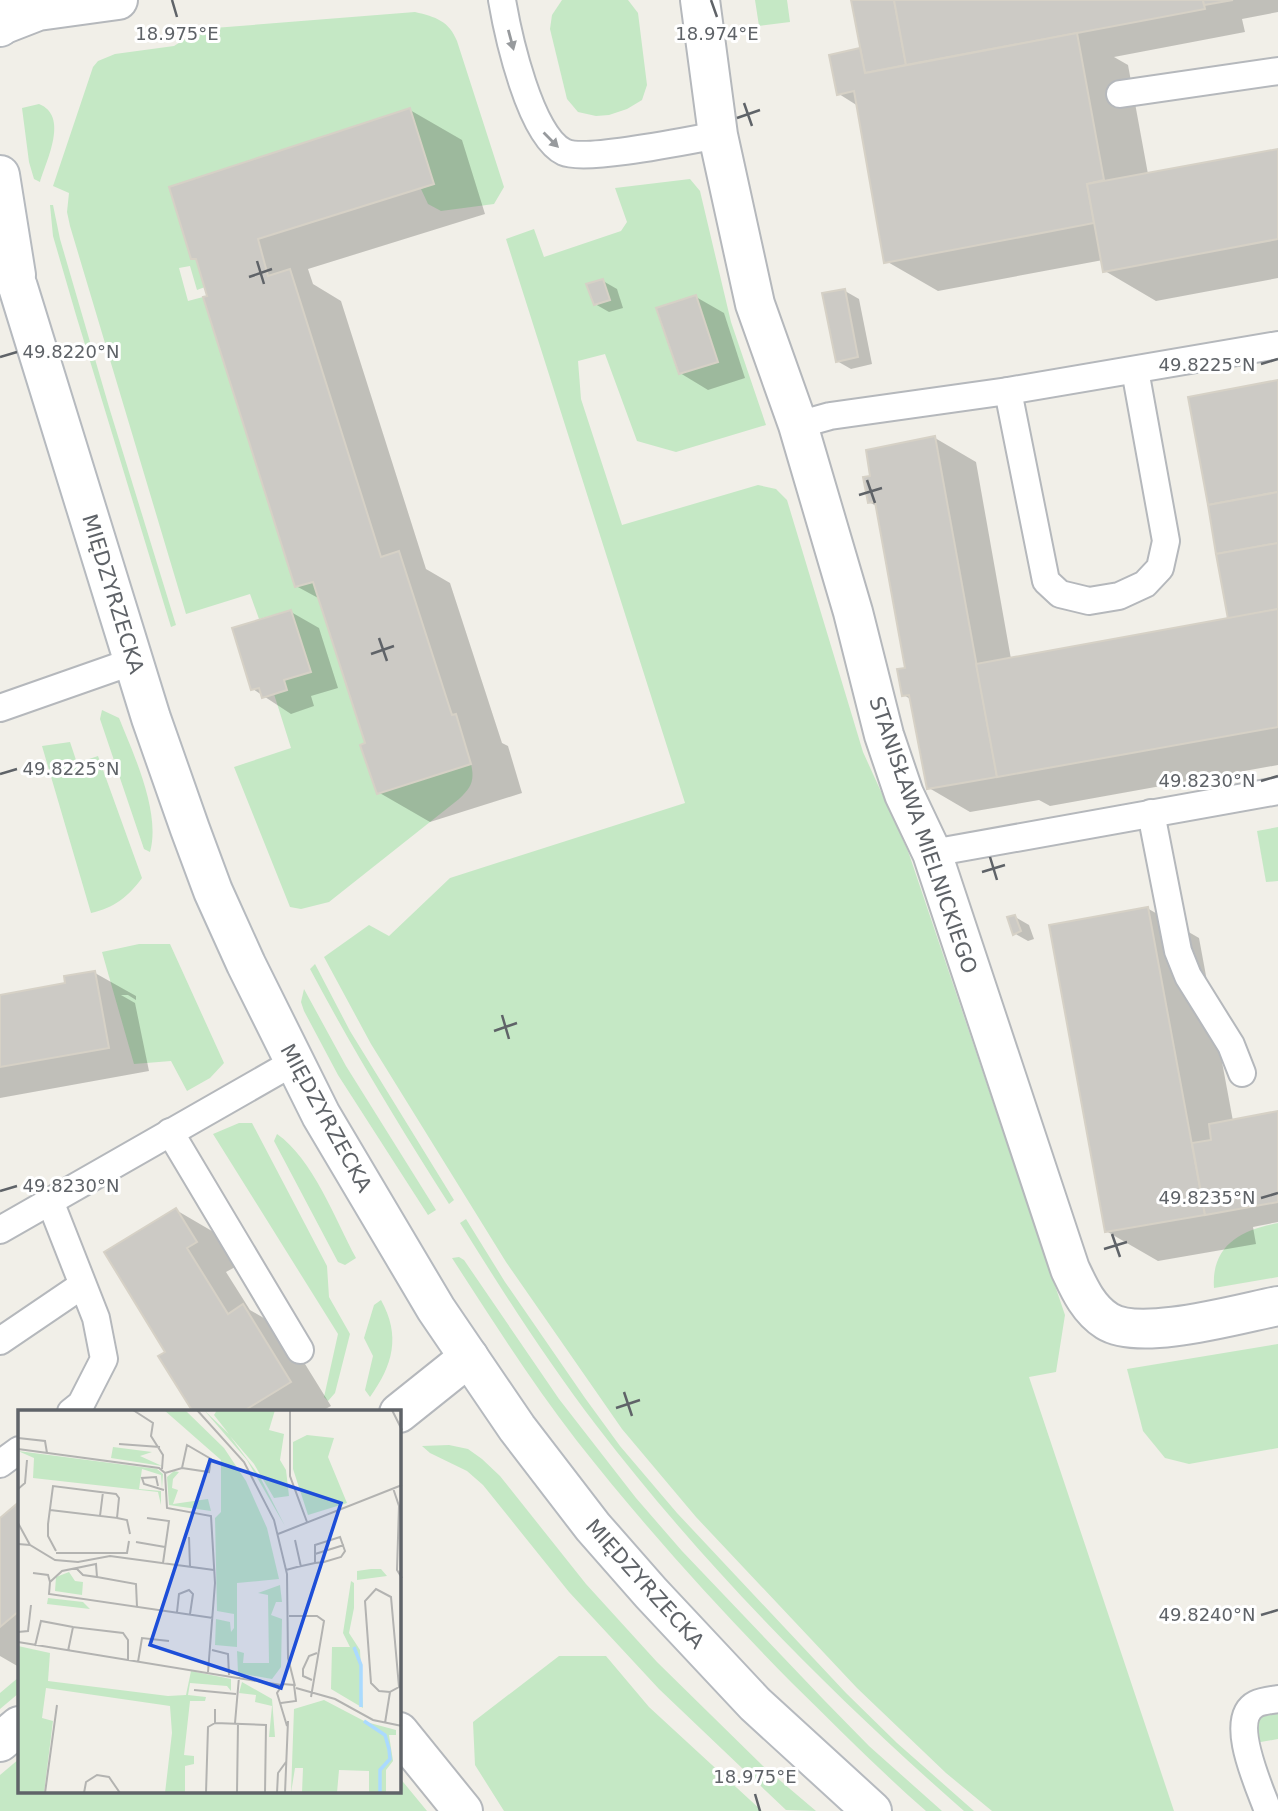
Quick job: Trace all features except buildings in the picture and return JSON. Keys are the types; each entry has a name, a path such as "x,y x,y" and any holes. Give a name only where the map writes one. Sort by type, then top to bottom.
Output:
{"main road":[{"path":"6,17 118,0"},
{"name":"STANISŁAWA MIELNICKIEGO","path":"699,0 718,135 755,304 799,425 853,612 884,735 904,794 932,853 1070,1269 1080,1291 1093,1309 1106,1321 1136,1331 1154,1330 1278,1306"},
{"name":"MIĘDZYRZECKA","path":"0,175 18,287 170,773 213,891 321,1115 411,1268 469,1357 545,1466 593,1527 755,1704 873,1811"},
{"name":"MIĘDZYRZECKA","path":"0,249 18,287"},
{"path":"401,1411 469,1357"},
{"path":"0,1741 18,1727"},
{"path":"401,1734 463,1811"}],"lane":[{"path":"502,0 521,80 533,111 544,134 564,152 588,155 718,135"},
{"path":"1121,94 1278,71"},
{"path":"799,425 830,416 1008,391 1278,345"},
{"path":"1008,391 1046,581 1060,594 1089,601 1119,596 1145,584 1160,568 1166,541 1135,370"},
{"path":"0,708 134,662"},
{"path":"932,853 1278,791"},
{"path":"1151,813 1178,951 1188,976 1231,1045 1242,1073"},
{"path":"0,1230 294,1062"},
{"path":"170,1132 300,1350"},
{"path":"50,1201 81,1286 96,1318 104,1359 81,1404 74,1410"},
{"path":"0,1341 81,1286"},
{"path":"0,1464 18,1451"},
{"path":"1268,1811 1243,1730 1246,1713 1256,1703 1278,1699"}],"green space":[{"path":"562,0 628,0 638,13 647,85 642,100 627,109 596,116 578,112 567,99 550,29 552,15"},
{"path":"755,0 787,0 790,22 759,26"},
{"path":"415,12 446,24 457,41 504,187 494,204 441,211 428,204 421,189 434,184 410,108 169,188 191,259 196,259 205,287 197,290 190,266 179,268 188,301 203,297 313,582 365,743 360,745 377,793 471,764 471,784 459,799 329,902 301,909 290,907 234,767 291,748 274,694 287,690 284,680 311,671 291,610 259,619 250,594 186,614 70,226 67,212 69,193 53,186 93,67 98,61 115,54 174,46 201,29"},
{"path":"39,104 48,110 53,118 54,128 51,150 40,182 34,179 29,162 22,108"},
{"path":"690,179 700,191 731,322 766,425 676,452 637,441 605,354 578,361 581,399 622,525 758,485 776,489 787,500 863,752 908,851 1065,1315 1056,1372 1029,1377 1174,1811 992,1811 946,1773 857,1688 696,1517 622,1429 506,1262 371,1044 324,957 369,925 389,936 450,878 685,803 506,239 534,229 544,257 621,231 627,222 615,188"},
{"path":"50,205 53,205 60,239 109,407 176,625 171,627 53,236"},
{"path":"102,710 119,718 138,766 152,820 150,852 144,849 100,719"},
{"path":"70,742 77,763 98,756 142,878 120,901 91,913 42,746"},
{"path":"1278,827 1278,881 1266,882 1257,831"},
{"path":"139,944 170,944 224,1063 210,1078 187,1091 171,1061 134,1064 102,952"},
{"path":"315,964 350,1031 454,1200 449,1204 343,1029 310,969"},
{"path":"304,989 346,1066 436,1210 428,1215 338,1075 304,1011 301,1002"},
{"path":"239,1123 252,1123 327,1266 329,1297 350,1334 335,1393 328,1401 324,1397 338,1334 213,1134"},
{"path":"277,1134 302,1158 331,1208 356,1258 345,1265 338,1262 274,1141"},
{"path":"466,1219 505,1282 585,1398 620,1446 677,1513 846,1693 897,1743 974,1811 964,1811 818,1675 680,1528 596,1425 543,1351 460,1223"},
{"path":"1278,1223 1278,1277 1214,1288 1214,1273 1223,1250 1241,1235"},
{"path":"459,1257 464,1260 559,1399 636,1498 682,1551 869,1746 942,1811 926,1811 875,1764 764,1654 654,1535 544,1397 452,1258"},
{"path":"381,1300 391,1326 392,1350 384,1373 370,1397 365,1390 373,1356 364,1338 374,1305"},
{"path":"1278,1344 1278,1448 1189,1464 1165,1458 1143,1431 1127,1369"},
{"path":"449,1445 468,1449 500,1476 586,1584 657,1662 763,1766 816,1811 786,1810 659,1689 569,1592 483,1485 467,1471 430,1453 422,1446"},
{"path":"559,1656 606,1656 649,1707 762,1811 504,1811 475,1765 473,1722"},
{"path":"18,1678 18,1694 0,1709 0,1693"},
{"path":"1278,1709 1278,1739 1255,1743 1253,1721 1262,1712"},
{"path":"18,1760 18,1794 401,1794 401,1779 427,1811 0,1811 0,1775"}]}
